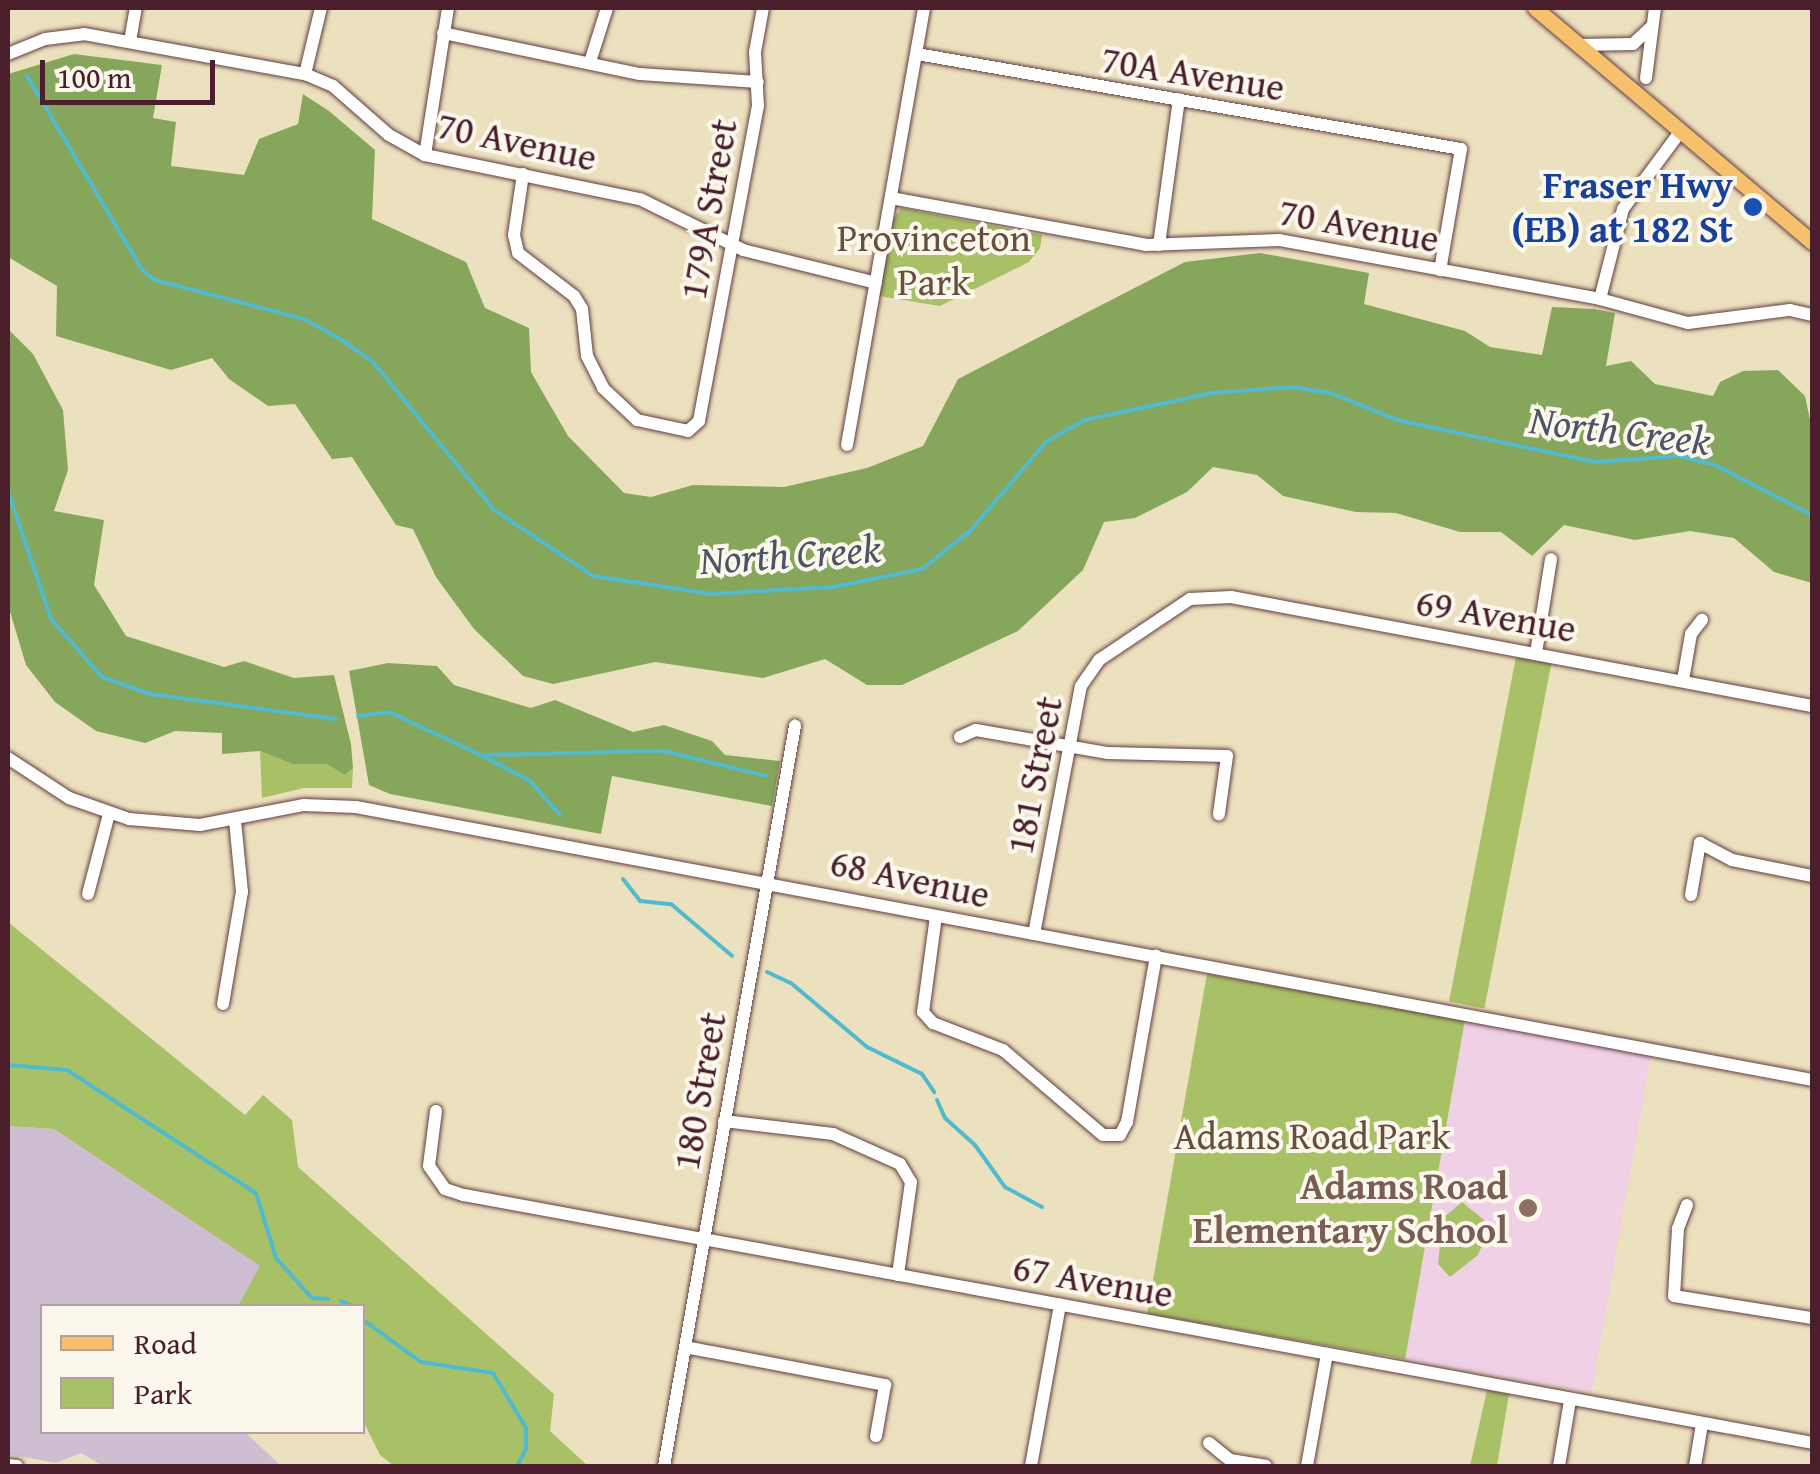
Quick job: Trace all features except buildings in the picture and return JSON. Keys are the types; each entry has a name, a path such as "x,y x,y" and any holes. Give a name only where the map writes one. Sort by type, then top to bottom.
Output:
{"main road":[{"path":"1534,8 1812,242"}],"street":[{"path":"130,41 136,8"},
{"path":"305,74 321,8"},
{"path":"424,155 448,8"},
{"path":"590,62 607,8"},
{"name":"179A Street","path":"523,174 514,235 518,253 574,296 582,309 587,356 603,388 637,420 688,431 698,420 732,245 758,82 755,52 763,8"},
{"path":"847,444 924,8"},
{"path":"1646,78 1655,8"},
{"path":"1579,45 1632,44 1651,27"},
{"path":"443,33 640,74 758,82"},
{"name":"70 Avenue","path":"8,54 58,36 97,35 305,74 333,86 388,135 424,155 640,199 732,245 876,283"},
{"name":"70A Avenue","path":"916,54 1461,149 1440,270"},
{"path":"1159,246 1179,99"},
{"path":"1600,299 1623,209 1680,132"},
{"name":"70 Avenue","path":"891,198 1159,246 1254,237 1600,299 1688,324 1790,310 1812,316"},
{"path":"1536,653 1551,560"},
{"name":"69 Avenue","path":"1169,608 1203,596 1230,597 1812,706"},
{"name":"181 Street","path":"1034,934 1068,747 1089,672 1169,608"},
{"path":"1682,680 1691,634 1702,620"},
{"name":"180 Street","path":"664,1466 795,726"},
{"path":"960,737 976,730 1068,747 1197,760 1227,756 1219,814"},
{"name":"68 Avenue","path":"8,758 60,793 110,814 182,825 235,820 304,805 340,805 768,880 936,916 1812,1080"},
{"path":"88,894 110,814"},
{"path":"223,1004 242,892 235,820"},
{"path":"1691,895 1700,843 1732,860 1812,876"},
{"path":"936,916 922,1000 933,1023 1003,1050 1075,1117 1102,1134 1120,1135 1156,955"},
{"name":"67 Avenue","path":"436,1111 429,1166 446,1189 1812,1443"},
{"path":"724,1121 833,1134 910,1173 898,1274"},
{"path":"1687,1206 1670,1284 1679,1300 1812,1318"},
{"path":"1031,1466 1060,1305"},
{"path":"685,1347 884,1384 876,1436"},
{"path":"1307,1466 1327,1354"},
{"path":"1558,1466 1570,1400"},
{"path":"1695,1466 1702,1424"},
{"path":"1209,1442 1230,1460 1266,1466"},
{"path":"8,1465 17,1466"}],"shaded area":[{"name":"Adams Road Elementary School","path":"1465,1021 1651,1054 1591,1393 1405,1360"},
{"path":"8,1126 54,1129 261,1266 239,1304 40,1304 40,1434 247,1434 281,1466 103,1466 81,1453 56,1463 8,1454"}],"green space":[{"path":"74,54 162,65 153,118 176,122 171,166 244,175 259,139 298,124 303,94 329,111 375,150 372,219 466,262 485,308 529,328 531,372 568,436 624,493 651,497 693,485 784,487 867,468 923,446 958,379 1185,262 1260,253 1369,273 1364,304 1465,331 1490,347 1542,355 1552,307 1594,309 1615,313 1606,366 1631,361 1655,384 1713,396 1720,382 1743,371 1778,370 1805,396 1812,429 1812,583 1774,572 1734,538 1690,531 1635,540 1564,525 1532,556 1501,532 1460,532 1396,513 1356,512 1283,496 1257,475 1213,467 1187,492 1135,518 1104,522 1083,570 1018,631 902,685 867,685 825,659 763,678 655,662 553,684 523,676 474,629 436,577 413,529 396,525 352,457 332,459 295,404 268,406 229,379 212,358 171,370 56,336 57,286 8,257 8,74"},
{"name":"Provinceton Park","path":"901,208 1042,235 1040,248 1029,262 940,306 879,296 892,221"},
{"path":"8,329 33,354 63,410 68,470 54,511 104,520 94,585 126,636 224,667 244,661 294,678 334,675 351,744 353,768 345,775 326,764 292,764 260,751 222,754 222,733 175,731 145,743 96,731 55,702 26,665 8,605"},
{"path":"1516,657 1551,664 1484,1008 1449,1002"},
{"path":"388,663 437,666 454,685 531,708 555,700 633,732 664,725 712,741 725,755 780,761 772,806 612,776 601,834 390,794 369,785 349,671"},
{"path":"260,751 292,764 326,764 345,775 353,768 352,788 304,788 262,798"},
{"path":"8,922 245,1115 263,1095 292,1120 298,1167 554,1394 550,1431 588,1466 394,1466 380,1455 365,1425 365,1304 239,1304 260,1266 54,1129 8,1126"},
{"name":"Adams Road Park","path":"1207,974 1465,1019 1405,1359 1147,1314"},
{"path":"1462,1202 1484,1220 1486,1235 1478,1255 1450,1277 1438,1264 1443,1218"},
{"path":"1487,1390 1509,1394 1497,1466 1470,1466"}],"waterway":[{"name":"North Creek","path":"27,76 142,270 155,280 304,319 342,340 373,362 494,510 593,576 712,594 833,587 922,569 970,531 1046,442 1084,420 1212,393 1293,387 1331,393 1397,420 1595,462 1679,456 1715,465 1812,515"},
{"path":"8,491 51,619 102,677 150,694 335,719"},
{"path":"358,716 389,712 481,755 530,781 560,815"},
{"path":"481,755 664,751 766,776"},
{"path":"623,879 640,901 671,904 732,956"},
{"path":"767,972 791,983 867,1047 922,1074 934,1092"},
{"path":"8,1065 67,1070 256,1193 276,1258 312,1298 328,1299"},
{"path":"937,1100 945,1118 975,1145 1005,1187 1042,1207"},
{"path":"341,1301 348,1304"},
{"path":"365,1321 421,1362 493,1373 526,1428 526,1449 517,1466"}],"place":[{"name":"Fraser Hwy (EB) at 182 St","path":"1753,207"},
{"name":"Adams Road Elementary School","path":"1528,1208"}]}
